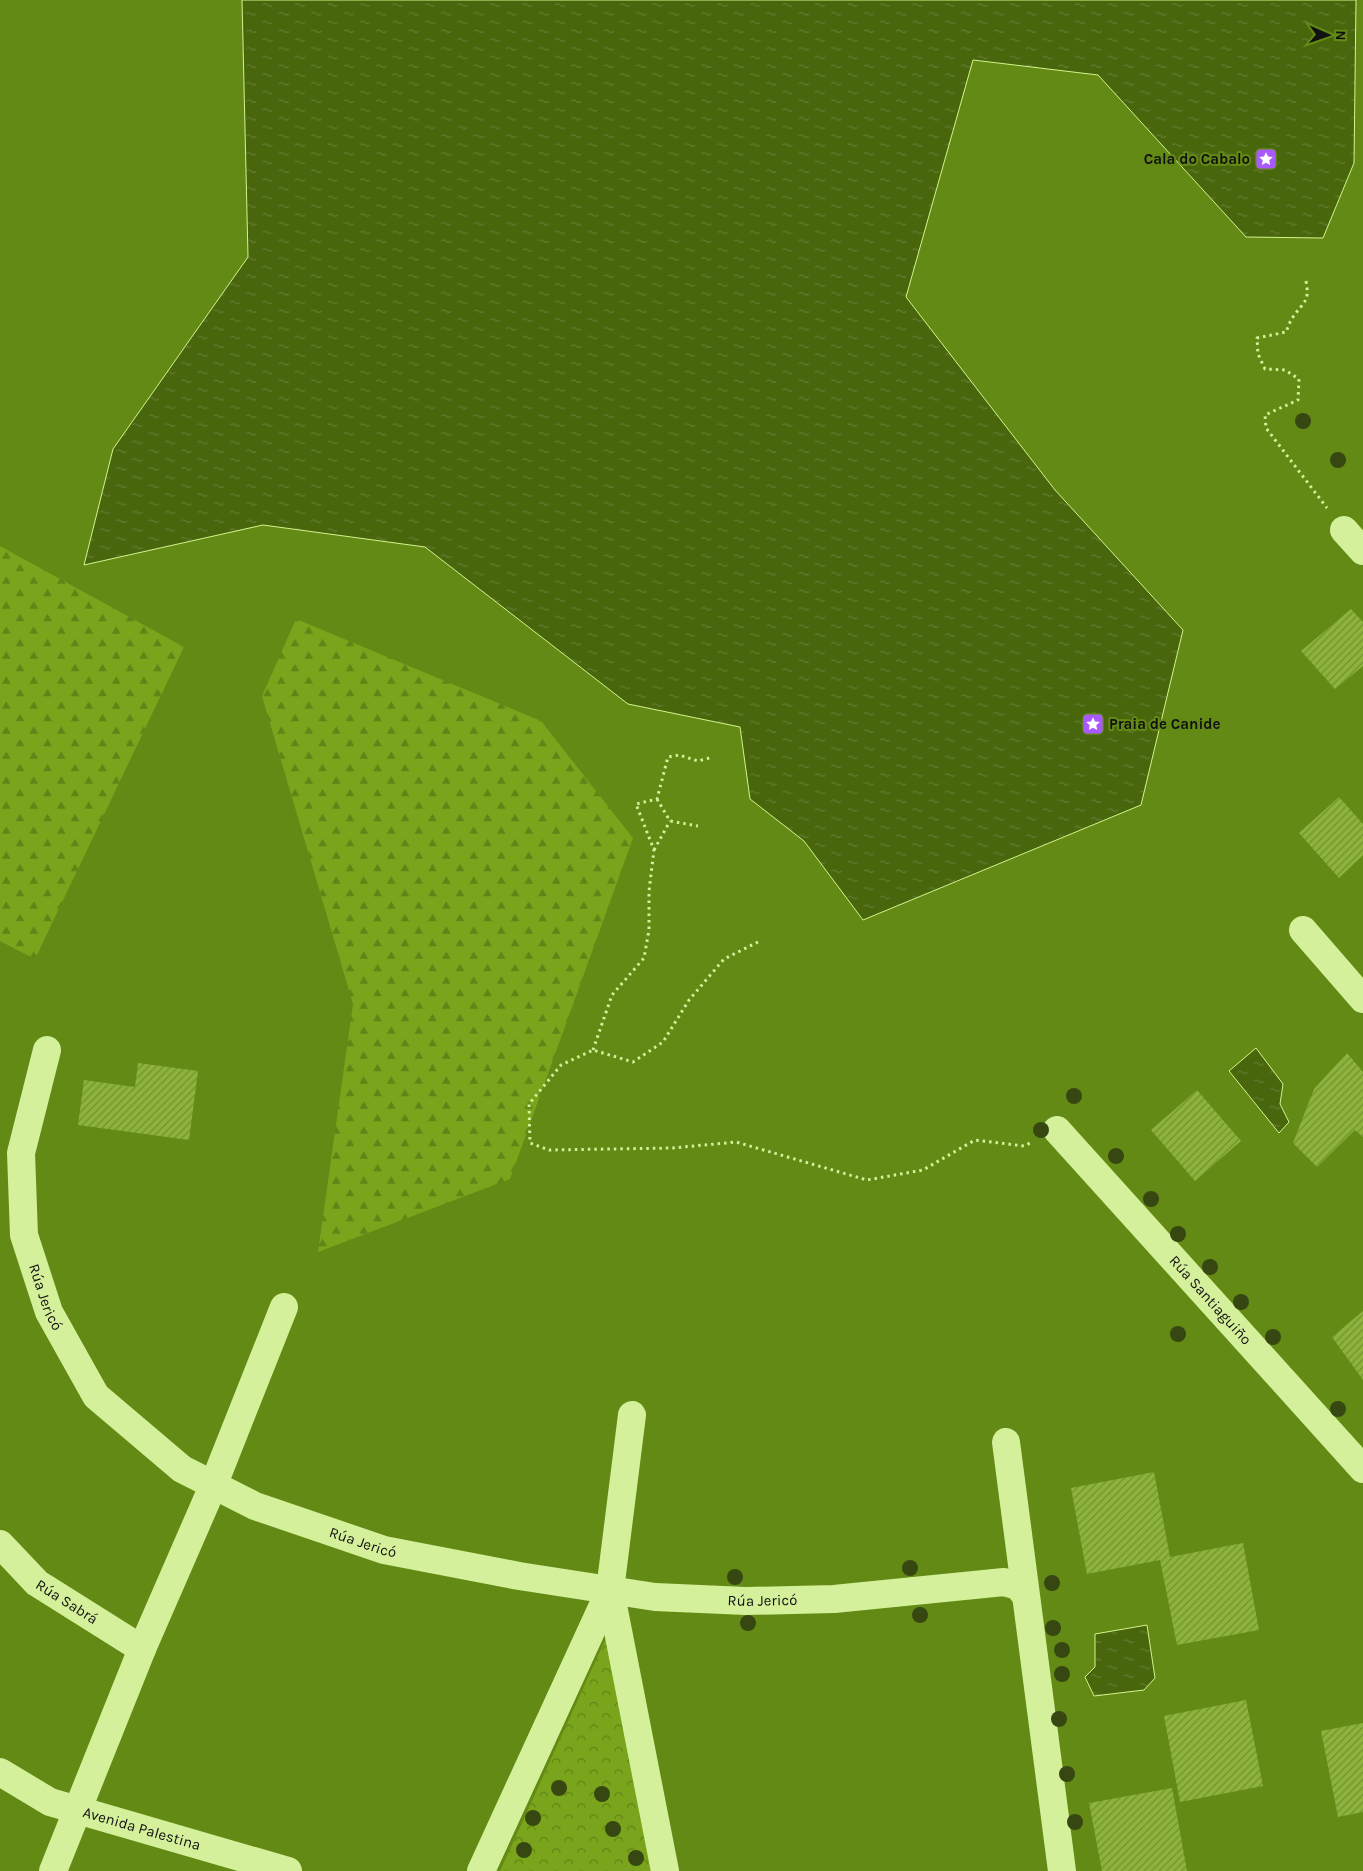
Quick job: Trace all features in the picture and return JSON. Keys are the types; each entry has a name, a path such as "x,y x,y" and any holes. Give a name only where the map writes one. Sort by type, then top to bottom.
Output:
{"street":[{"path":"1344,530 1363,550"},
{"path":"1303,930 1363,999"},
{"name":"Rúa Jericó","path":"47,1050 21,1154 24,1235 49,1312 96,1396 182,1469 255,1506 384,1550 518,1576 655,1598 746,1601 834,1599 1004,1582 1018,1586 1025,1595"},
{"name":"Rúa Santiaguiño","path":"1057,1130 1363,1469"},
{"path":"53,1871 142,1648 213,1486 284,1308"},
{"path":"481,1871 610,1590 632,1415"},
{"path":"1006,1442 1062,1871"},
{"name":"Rúa Sabrá","path":"0,1544 37,1583 142,1648"},
{"path":"610,1590 665,1871"},
{"name":"Avenida Palestina","path":"0,1772 50,1802 288,1871"}],"path":[{"path":"1306,281 1309,295 1304,306 1293,317 1286,332 1256,338 1258,354 1265,369 1285,370 1299,379 1298,400 1265,415 1266,428 1344,530"},
{"path":"670,821 658,800 668,757 679,755 698,761 713,757"},
{"path":"654,850 636,804 658,800"},
{"path":"670,821 698,826"},
{"path":"592,1050 612,995 644,958 649,930 648,892 654,850 670,821"},
{"path":"758,942 724,959 689,1000 663,1042 633,1062 592,1050 560,1065 529,1104 530,1142 549,1150 673,1148 736,1142 867,1180 923,1170 975,1140 1024,1146 1057,1130"}],"green space":[{"path":"0,546 184,647 35,959 0,941"},
{"path":"296,619 541,721 633,838 510,1179 318,1252 353,1004 262,696"},
{"path":"606,1638 653,1871 500,1871"}],"water":[{"path":"242,0 1356,0 1354,163 1323,238 1246,237 1098,75 973,60 906,297 1055,490 1183,630 1141,805 863,920 804,841 750,799 740,727 628,704 425,547 263,525 84,565 113,449 248,257"},
{"path":"1256,1048 1283,1084 1280,1104 1289,1122 1279,1133 1229,1071"},
{"path":"1147,1625 1155,1678 1144,1690 1094,1696 1085,1677 1095,1667 1095,1634"}],"building":[{"path":"1351,609 1363,622 1363,666 1335,689 1301,651"},
{"path":"1339,797 1363,824 1363,855 1339,878 1299,833"},
{"path":"1347,1053 1363,1072 1363,1137 1355,1130 1317,1167 1293,1143 1314,1089"},
{"path":"138,1063 198,1071 189,1140 78,1125 84,1080 135,1087"},
{"path":"1197,1090 1241,1141 1195,1181 1151,1130"},
{"path":"1363,1311 1363,1380 1332,1337"},
{"path":"1154,1472 1170,1557 1243,1543 1259,1630 1177,1645 1160,1560 1087,1574 1071,1488"},
{"path":"1246,1700 1263,1786 1180,1802 1164,1716"},
{"path":"1363,1723 1363,1812 1338,1817 1321,1731"},
{"path":"1172,1788 1187,1871 1102,1871 1089,1803"}],"place":[{"name":"Cala do Cabalo","path":"1266,159"},
{"name":"Praia de Canide","path":"1093,724"}]}
